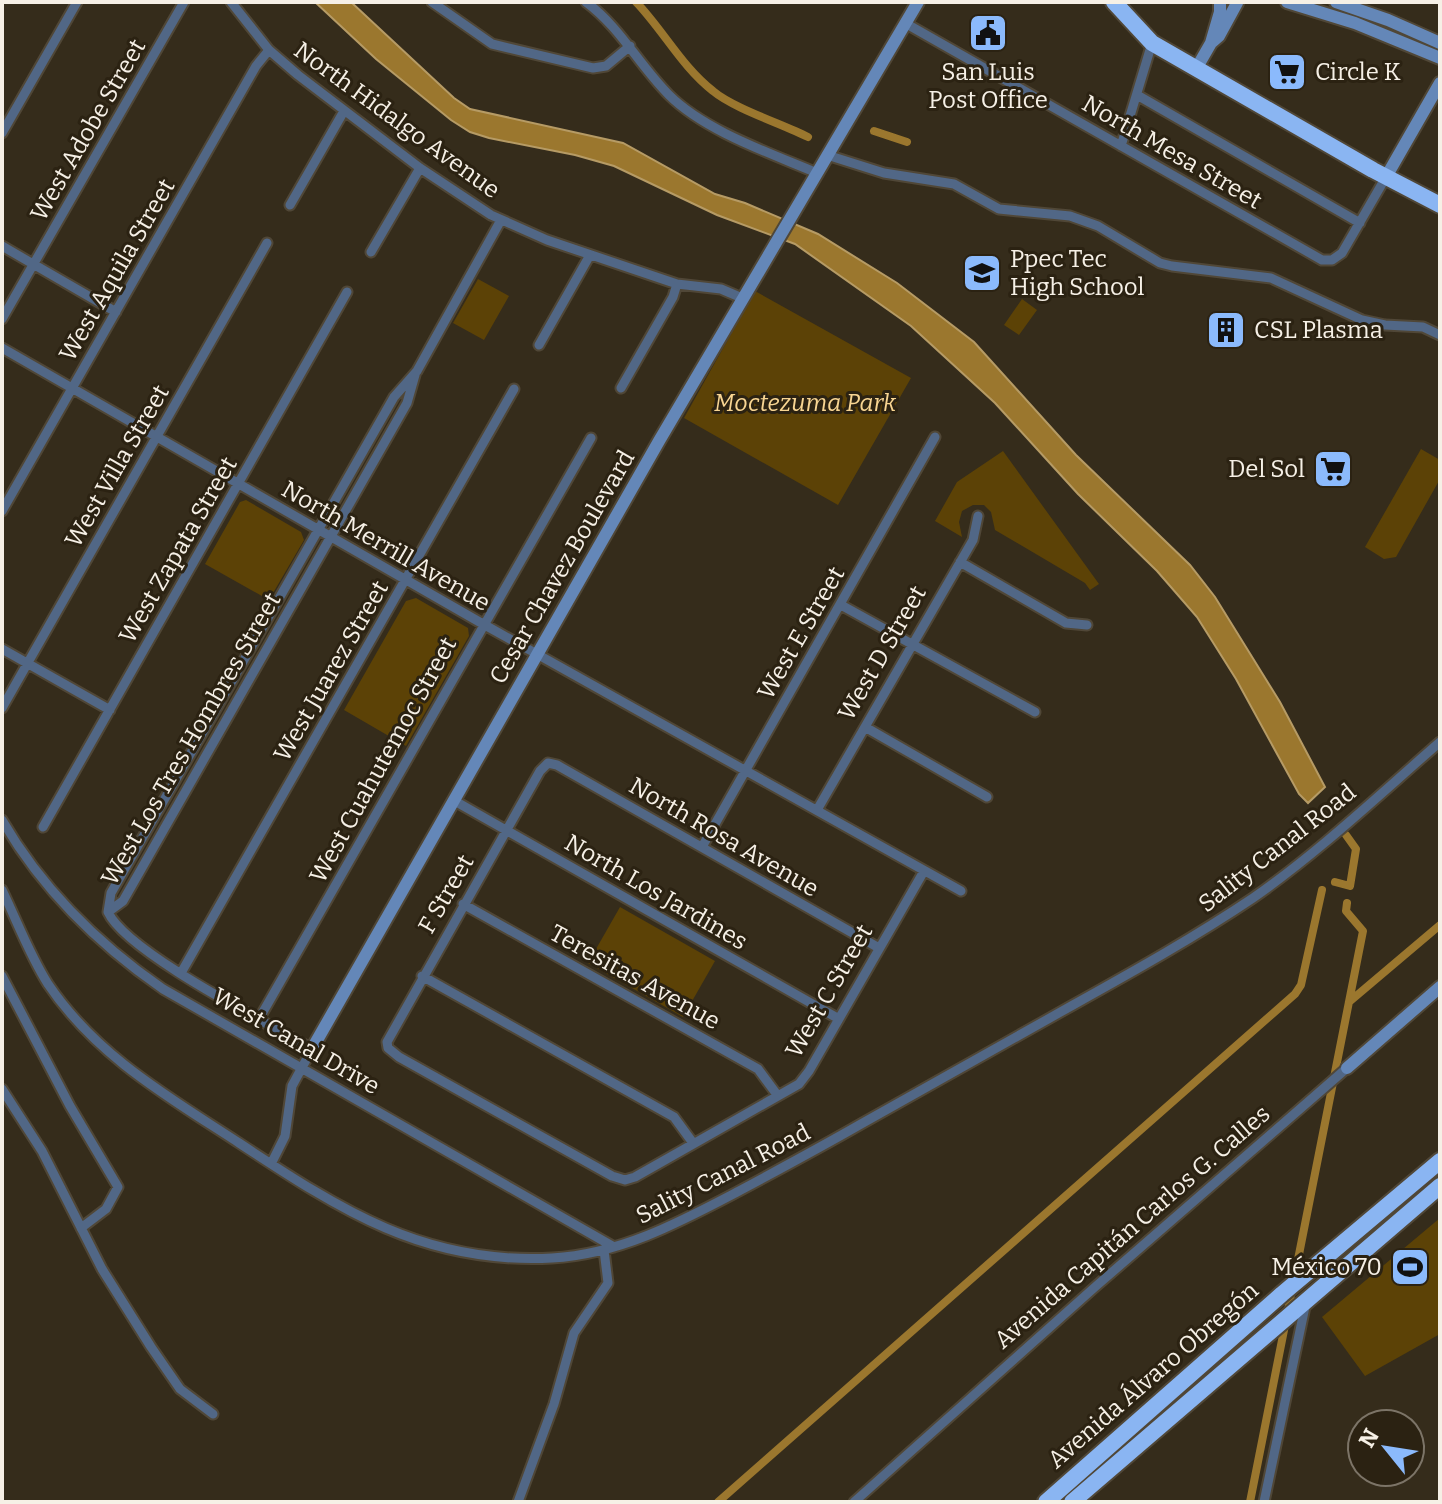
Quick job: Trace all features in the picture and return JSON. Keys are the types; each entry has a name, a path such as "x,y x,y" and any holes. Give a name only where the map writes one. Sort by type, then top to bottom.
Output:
{"highway":[{"path":"1114,2 1152,43 1440,205"},
{"name":"Avenida Álvaro Obregón","path":"1046,1502 1282,1294 1440,1161"},
{"name":"Avenida Álvaro Obregón","path":"1072,1502 1440,1186"}],"street":[{"path":"2,133 77,2"},
{"name":"West Adobe Street","path":"2,319 184,2"},
{"name":"North Hidalgo Avenue","path":"231,2 269,50 344,111 420,168 501,220 590,255 677,284 721,289 742,298"},
{"path":"432,2 492,44 593,68 606,66 630,46"},
{"path":"586,2 602,14 667,93 694,113 714,127 817,173"},
{"name":"Cesar Chavez Boulevard","path":"271,1164 283,1143 290,1097 301,1067 742,298 918,2"},
{"path":"1196,69 1211,43 1220,2"},
{"path":"1211,43 1219,36 1238,2 1227,2"},
{"path":"1287,2 1355,23 1440,58"},
{"path":"1336,2 1440,43"},
{"name":"North Mesa Street","path":"905,23 1318,259 1326,261 1337,258 1360,223"},
{"path":"1121,146 1152,43"},
{"name":"West Aquila Street","path":"2,511 256,66 269,50"},
{"path":"1137,95 1360,223 1440,83"},
{"path":"290,205 344,111"},
{"path":"827,155 884,173 954,184 999,209 1070,216 1098,226 1160,263 1271,278 1362,320 1423,327 1440,335"},
{"path":"371,252 420,168"},
{"name":"West Los Tres Hombres Street","path":"108,912 123,901 331,537 407,403 417,371 501,220"},
{"name":"West Villa Street","path":"2,708 267,243"},
{"path":"2,246 116,312"},
{"path":"539,345 590,255"},
{"path":"621,388 673,297 677,284"},
{"name":"West Zapata Street","path":"43,827 347,292"},
{"name":"North Merrill Avenue","path":"2,348 537,655 961,891"},
{"name":"West Los Tres Hombres Street","path":"108,912 111,893 318,530 394,397 417,371"},
{"name":"West Juarez Street","path":"181,973 514,389"},
{"name":"West E Street","path":"702,847 935,437"},
{"name":"West Cuahutemoc Street","path":"259,1019 591,438"},
{"name":"West D Street","path":"817,810 973,540 978,516"},
{"path":"960,562 1066,623 1087,625"},
{"path":"841,605 1035,712"},
{"path":"2,649 110,710"},
{"path":"865,727 987,797"},
{"name":"Sality Canal Road","path":"2,890 47,982 78,1022 104,1050 177,1103 271,1164 380,1227 441,1248 515,1258 550,1258 609,1248 684,1220 1187,941 1267,887 1322,844 1440,742"},
{"name":"F Street","path":"388,1048 388,1037 422,976 505,830 540,771 548,763"},
{"name":"North Rosa Avenue","path":"548,763 557,765 879,948"},
{"name":"North Los Jardines","path":"453,800 839,1019"},
{"name":"West Canal Drive","path":"2,820 29,864 48,886 83,925 126,963 163,989 609,1248"},
{"name":"West C Street","path":"625,1180 799,1084 924,871"},
{"name":"Teresitas Avenue","path":"463,904 758,1069 778,1096"},
{"name":"West Canal Drive","path":"108,912 119,927 181,973 312,1049"},
{"path":"2,976 70,1106 118,1187 106,1209 81,1228"},
{"path":"422,976 674,1117 693,1143"},
{"name":"Avenida Capitán Carlos G. Calles","path":"854,1502 1095,1287 1440,987"},
{"name":"West Canal Drive","path":"388,1048 586,1162 625,1180"},
{"path":"2,1089 42,1151 102,1269 180,1389 213,1414"},
{"path":"518,1502 554,1404 574,1333 608,1283 609,1248"},
{"path":"1264,1502 1301,1306"}],"green space":[{"path":"478,279 509,296 484,340 453,323"},
{"name":"Moctezuma Park","path":"755,291 911,378 838,505 684,418"},
{"path":"1022,299 1037,310 1019,335 1004,325"},
{"path":"1421,449 1440,460 1440,479 1396,557 1384,559 1365,547"},
{"path":"1003,451 1099,584 1090,590 1085,583 995,530 991,512 984,505 973,505 962,511 959,522 962,537 935,521 957,482"},
{"path":"246,500 301,532 304,540 269,600 205,564 240,502"},
{"path":"416,598 468,628 469,636 406,746 344,710 406,601"},
{"path":"620,907 715,961 683,1017 588,963"},
{"name":"México 70","path":"1440,1218 1440,1334 1365,1376 1322,1317"}],"shaded area":[{"path":"315,2 351,2 454,98 470,109 623,143 715,194 745,203 818,234 897,283 974,342 1076,455 1190,565 1215,597 1280,702 1325,787 1308,803 1299,794 1236,679 1197,617 1157,571 1078,494 995,403 911,326 795,244 717,215 614,166 470,132 376,59"}],"waterway":[{"path":"636,2 692,71 713,91 745,110 808,137"},
{"path":"874,131 907,142"},
{"path":"1335,882 1350,886 1356,849 1346,835"},
{"path":"718,1502 1295,994 1301,985 1322,890"},
{"path":"1250,1502 1363,931 1346,911 1347,903"},
{"path":"1349,1002 1440,925"}],"place":[{"name":"San Luis Post Office","path":"988,33"},
{"name":"Circle K","path":"1287,72"},
{"name":"Ppec Tec High School","path":"982,273"},
{"name":"CSL Plasma","path":"1226,330"},
{"name":"Del Sol","path":"1333,469"},
{"name":"México 70","path":"1410,1267"}]}
